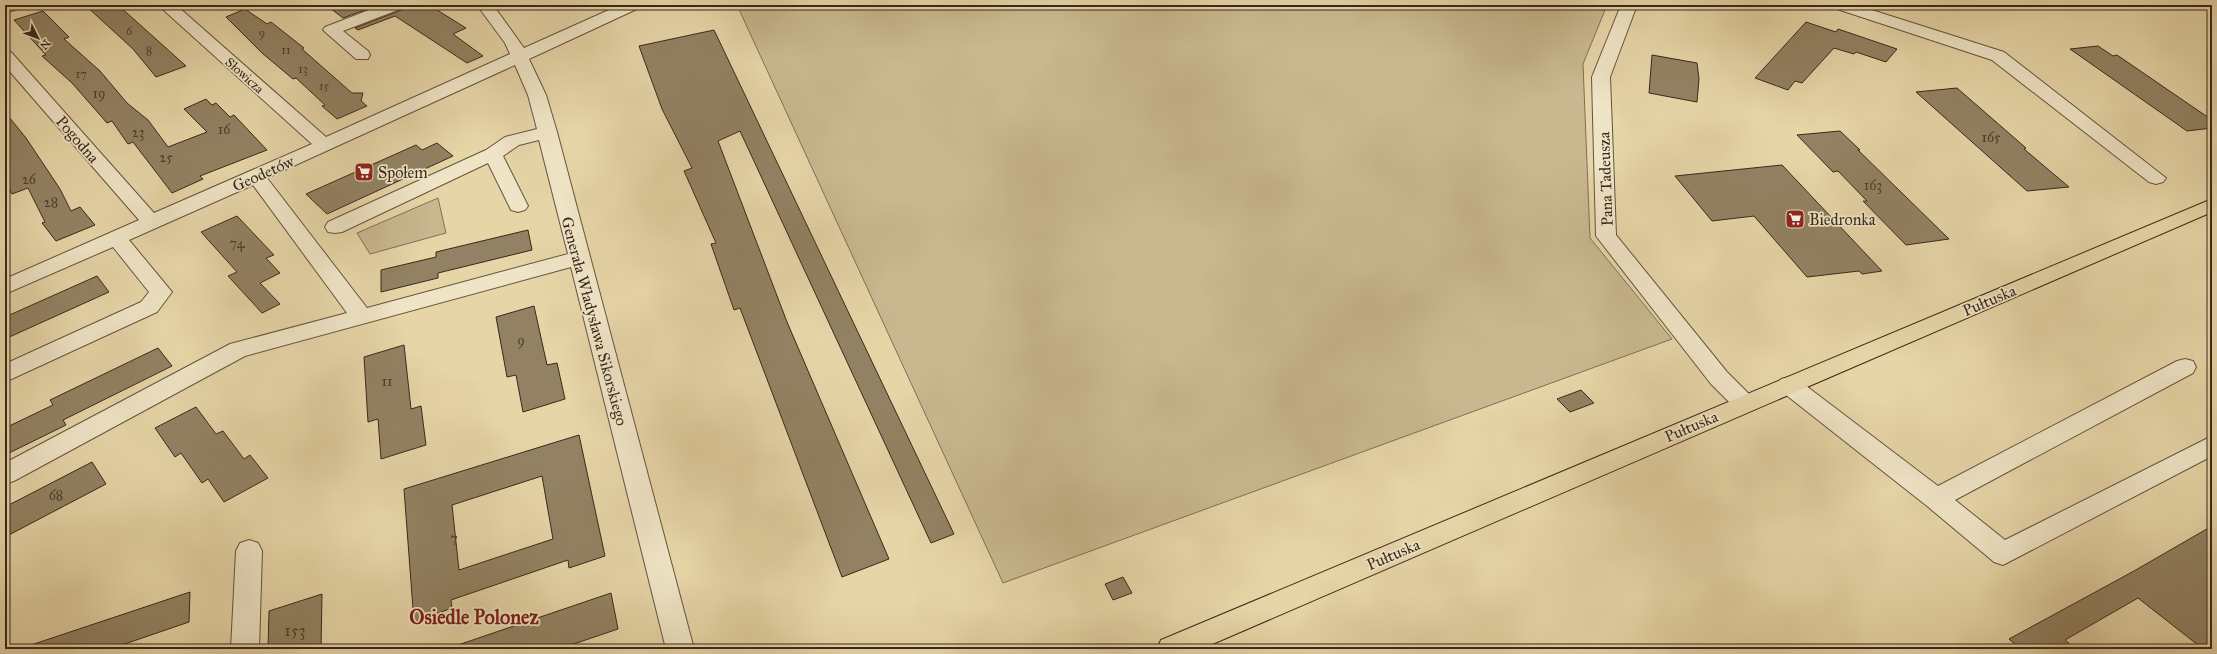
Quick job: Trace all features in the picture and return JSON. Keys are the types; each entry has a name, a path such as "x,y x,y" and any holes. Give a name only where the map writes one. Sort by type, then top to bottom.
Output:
{"main road":[{"name":"Pułtuska","path":"1171,649 2212,205"}],"street":[{"path":"5,8 15,5"},
{"name":"Słowicza","path":"166,5 324,146"},
{"path":"362,55 331,30 397,5"},
{"name":"Generała Władysława Sikorskiego","path":"485,5 504,28 520,57 537,95 548,132 680,649"},
{"name":"Geodetów","path":"5,287 324,146 633,5"},
{"name":"Pana Tadeusza","path":"1629,5 1601,77 1606,236 1719,378 1744,404"},
{"path":"1840,5 1998,56 2156,178"},
{"name":"Pogodna","path":"5,56 152,223"},
{"path":"335,227 493,154 512,141 548,132"},
{"path":"493,154 518,206"},
{"path":"256,176 362,317"},
{"path":"5,374 149,307 161,292 116,238"},
{"path":"5,474 238,350 579,258"},
{"path":"1936,499 2185,367"},
{"path":"1790,385 1936,499 2003,554 2212,445"},
{"path":"245,649 249,551"}],"shaded area":[{"path":"737,5 1607,5 1583,64 1590,238 1672,339 1003,583"},
{"path":"438,198 446,233 370,254 357,233"}],"building":[{"path":"85,5 118,5 186,66 156,77 133,49"},
{"path":"326,5 378,5 343,18"},
{"path":"406,5 429,5 466,28 453,34 483,56 467,63 395,16 358,30 355,28 404,9"},
{"path":"245,9 267,24 271,22 304,48 302,49 352,93 363,93 361,101 367,106 337,119 322,106 325,105 296,78 293,79 262,53 226,17"},
{"path":"43,11 69,37 64,39 100,71 127,103 148,120 168,147 207,132 184,109 206,99 212,105 216,103 230,117 234,115 267,150 200,176 203,179 172,193 133,142 128,144 112,121 107,123 72,83 42,56 46,55 14,20"},
{"path":"1806,22 1836,32 1838,29 1897,49 1886,62 1856,52 1854,54 1834,48 1802,83 1795,81 1788,90 1755,78"},
{"path":"714,30 954,534 931,543 740,131 718,141 787,322 889,559 842,577 740,308 734,310 711,244 716,243 684,171 692,168 662,109 639,46"},
{"path":"2098,46 2113,56 2117,55 2212,120 2212,128 2187,131 2070,49"},
{"path":"1652,55 1697,63 1699,79 1697,102 1649,93"},
{"path":"1957,88 2026,148 2024,149 2069,187 2027,191 1916,92"},
{"path":"5,112 26,138 60,189 71,211 80,207 95,225 56,241 42,223 45,222 28,188 12,194 5,182"},
{"path":"1840,131 1949,239 1906,245 1863,201 1867,201 1838,171 1833,172 1797,135"},
{"path":"437,143 453,156 327,214 306,194 416,145 422,150"},
{"name":"Biedronka","path":"1782,165 1882,271 1862,274 1859,271 1807,277 1754,216 1712,221 1675,176"},
{"path":"237,216 274,255 266,258 280,273 260,283 280,304 262,313 228,276 237,272 201,232"},
{"path":"528,230 532,250 438,273 438,278 381,292 381,270 436,257 436,252"},
{"path":"97,276 109,292 5,339 5,317"},
{"path":"534,306 547,365 557,363 565,399 523,412 516,375 507,377 496,317"},
{"path":"404,345 411,409 421,406 426,445 381,459 378,419 368,422 364,357"},
{"path":"158,348 172,366 63,420 66,425 5,455 5,428 53,405 50,400"},
{"path":"1581,390 1594,403 1570,412 1557,399"},
{"path":"196,407 216,434 223,431 244,459 250,455 268,478 224,502 208,479 202,483 181,453 175,457 155,428"},
{"path":"579,435 605,556 569,568 568,560 451,600 452,608 414,622 404,489","holes":["542,476 553,539 459,570 452,505"]},
{"path":"92,462 106,484 5,537 5,507"},
{"path":"2212,526 2212,649 2203,649 2138,598 2065,640 2076,649 2020,649 2009,639 2134,571"},
{"path":"1123,577 1132,593 1113,600 1105,584"},
{"path":"190,592 189,622 110,649 28,649 28,646"},
{"path":"611,593 618,629 559,649 456,649 455,646"},
{"path":"322,594 321,649 268,649 269,611"}],"place":[{"name":"Społem","path":"364,172"},
{"name":"Biedronka","path":"1795,219"}],"district":[{"name":"Osiedle Polonez","path":"474,617"}]}
